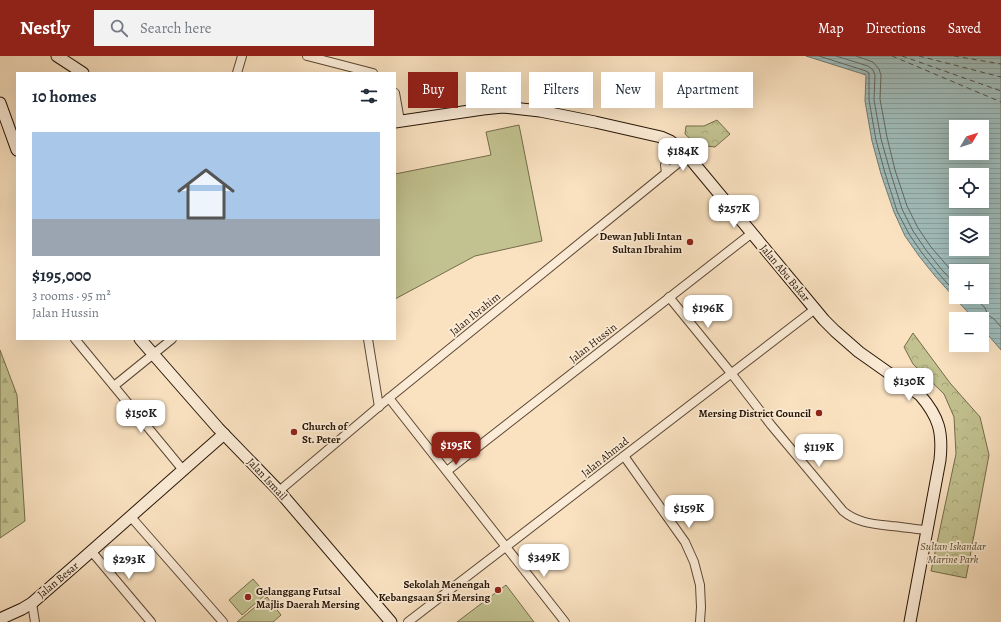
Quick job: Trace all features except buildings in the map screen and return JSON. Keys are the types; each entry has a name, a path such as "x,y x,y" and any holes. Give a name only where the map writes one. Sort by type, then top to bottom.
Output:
{"street":[{"path":"57,56 81,72"},
{"path":"237,72 242,56"},
{"path":"307,56 368,72"},
{"path":"396,103 398,122"},
{"path":"0,104 16,147"},
{"name":"Jalan Abu Bakar","path":"398,122 503,107 540,111 661,137 678,147 711,184 829,326 848,343 920,395 929,405 934,414 939,426 941,446 910,622"},
{"path":"661,137 668,151 665,165 666,173"},
{"name":"Jalan Ibrahim","path":"279,491 389,398 687,156"},
{"name":"Jalan Hussin","path":"448,471 752,233"},
{"path":"669,297 838,506 848,516 865,522 926,530"},
{"name":"Jalan Ahmad","path":"408,622 815,309"},
{"path":"76,340 183,470"},
{"name":"Jalan Ismail","path":"141,340 224,434 279,491 391,622"},
{"path":"114,386 171,340"},
{"path":"368,340 379,407"},
{"path":"389,398 448,471 565,622"},
{"name":"Jalan Besar","path":"0,620 32,603 92,552 224,434"},
{"path":"624,456 686,542 694,562 700,585 700,622"},
{"path":"131,516 223,622"},
{"path":"92,552 151,622"},
{"path":"32,603 35,622"}],"green space":[{"path":"717,120 730,134 715,147 697,145 685,134 686,126 704,126"},
{"path":"519,125 542,241 475,256 396,298 396,174 491,155 486,132"},
{"name":"Sultan Iskandar Marine Park","path":"913,333 950,383 980,417 989,455 966,578 931,571 956,454 954,417 944,394 913,364 904,347"},
{"path":"0,350 17,395 25,521 0,538"},
{"name":"Gelanggang Futsal Majlis Daerah Mersing","path":"253,579 266,594 242,615 229,600"},
{"path":"506,585 534,622 457,622"},
{"path":"267,597 281,615 273,622 237,622"}],"water":[{"path":"806,56 1001,56 1001,350 989,336 989,312 968,312 960,304 989,304 989,264 949,264 949,291 919,256 905,236 894,212 872,141 865,101 866,75"}],"ferry route":[{"path":"892,56 1001,102"},
{"path":"902,56 1001,91"},
{"path":"919,56 1001,77"},
{"path":"954,56 1001,64"}],"place":[{"name":"Dewan Jubli Intan Sultan Ibrahim","path":"690,242"},
{"name":"Mersing District Council","path":"819,413"},
{"name":"Church of St. Peter","path":"294,432"},
{"name":"Sekolah Menengah Kebangsaan Sri Mersing","path":"498,590"},
{"name":"Gelanggang Futsal Majlis Daerah Mersing","path":"248,597"}]}
